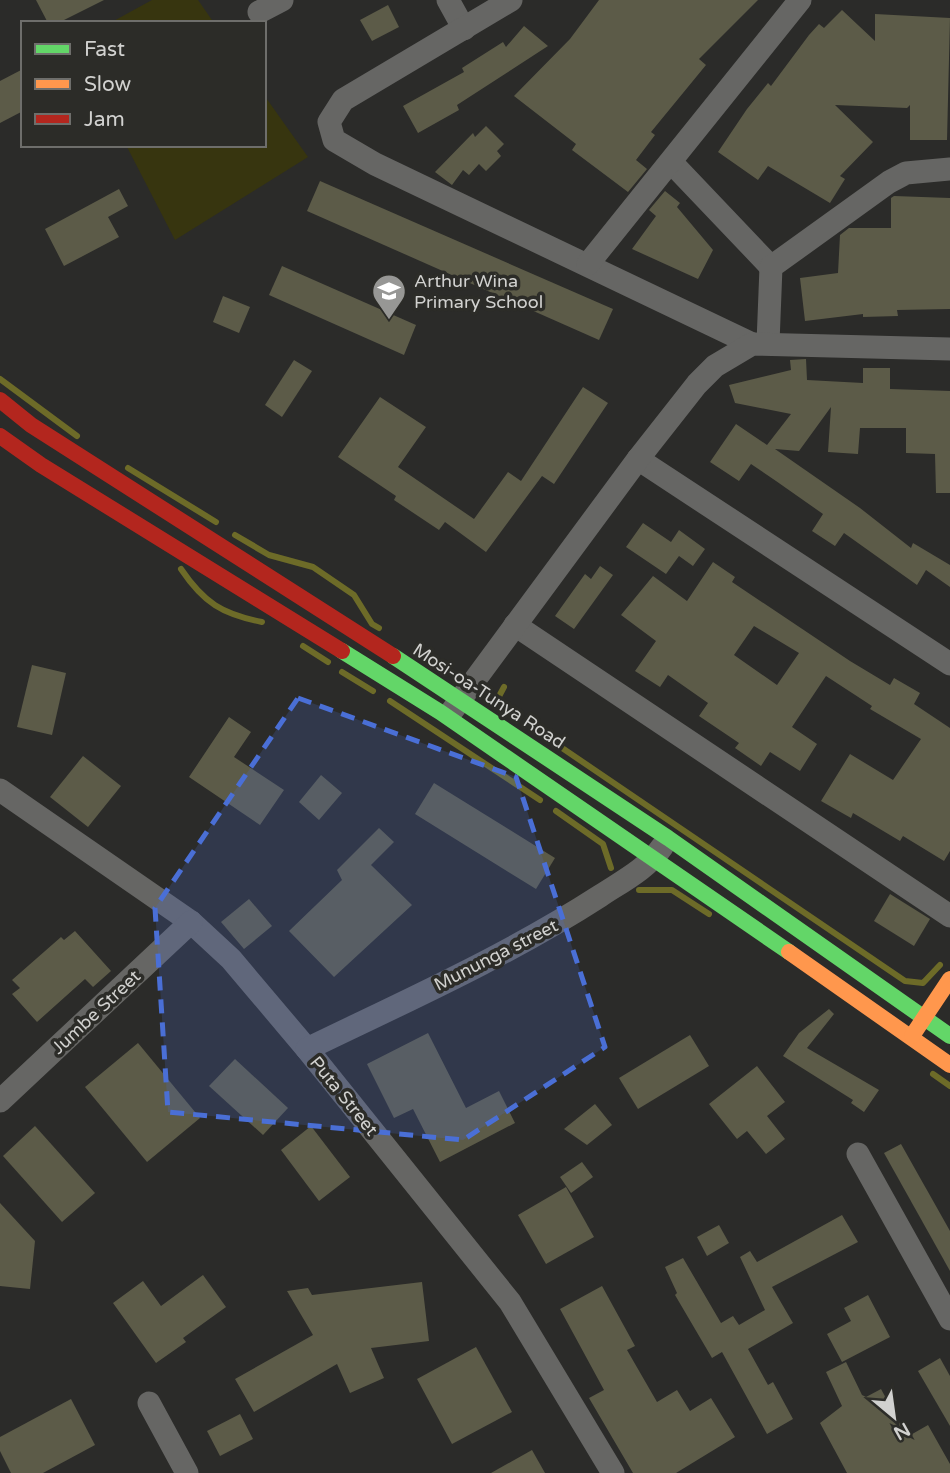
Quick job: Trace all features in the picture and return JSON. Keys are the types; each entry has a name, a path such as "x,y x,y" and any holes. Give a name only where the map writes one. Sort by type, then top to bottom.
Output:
{"main road":[{"name":"Mosi-oa-Tunya Road","path":"0,400 31,425 950,1036"},
{"name":"Mosi-oa-Tunya Road","path":"0,436 41,465 454,708 662,847 950,1065"},
{"path":"912,1037 950,979"}],"street":[{"path":"260,12 282,0"},
{"path":"448,0 464,29"},
{"path":"511,0 343,100 329,122 334,140 375,164 760,344 950,349"},
{"path":"588,264 800,0"},
{"path":"671,162 771,267"},
{"path":"760,344 771,267 889,181 906,173 950,169"},
{"path":"454,708 696,384 715,366 760,344"},
{"path":"638,459 950,664"},
{"path":"515,625 950,916"},
{"name":"Puta Street","path":"0,790 191,922 231,959 510,1301 613,1473"},
{"name":"Mununga street","path":"307,1049 565,919 662,847"},
{"name":"Jumbe Street","path":"0,1101 191,922"},
{"path":"858,1154 950,1319"},
{"path":"149,1403 187,1473"}],"highlighted area":[{"path":"298,698 516,777 605,1047 463,1140 168,1112 155,908"}],"shaded area":[{"path":"152,0 198,0 213,21 114,21"},
{"path":"266,98 308,157 175,240 127,147 266,147"}],"building":[{"path":"36,0 104,0 62,21 47,21"},
{"path":"599,0 758,0 699,59 706,65 651,132 655,135 636,160 647,169 628,192 572,150 576,144 514,96 570,39"},
{"path":"388,5 399,27 372,41 360,20"},
{"path":"842,10 875,41 875,14 950,18 947,140 910,140 910,105 907,108 835,105 873,142 840,176 845,179 830,203 768,166 758,180 718,152 747,109 768,83 771,86 809,35 819,24 824,28"},
{"path":"524,26 548,46 457,105 459,110 418,133 403,106 464,72 462,68 503,42 506,47"},
{"path":"21,70 21,112 0,123 0,81"},
{"path":"486,126 504,144 497,151 501,156 486,171 479,164 469,175 463,170 452,185 435,172 473,133 475,137"},
{"path":"320,181 613,309 599,340 307,211"},
{"path":"119,189 128,206 108,217 119,237 64,266 45,229"},
{"path":"665,191 680,203 677,207 713,250 698,279 632,249 656,216 649,210"},
{"path":"891,198 950,198 950,309 897,310 898,316 863,317 863,314 805,321 800,278 838,273 840,235 849,228 891,228"},
{"path":"282,266 416,325 404,355 269,295"},
{"path":"223,296 250,307 239,333 213,322"},
{"path":"806,359 807,380 863,383 863,368 890,368 890,389 950,391 950,493 936,493 935,454 906,453 906,428 860,428 858,454 828,452 831,407 799,451 775,449 860,508 911,548 913,543 950,565 950,587 926,570 917,585 844,533 835,546 812,531 823,514 751,464 739,481 710,462 736,424 767,445 791,414 735,403 729,385 791,370 790,360"},
{"path":"294,360 312,371 282,417 265,405"},
{"path":"583,387 608,403 554,484 542,476 486,552 445,522 439,530 394,500 396,496 338,457 380,397 426,427 398,467 474,519 508,472 521,481"},
{"path":"643,523 671,542 679,530 705,549 693,566 679,556 666,574 626,547"},
{"path":"713,562 735,577 732,582 850,661 890,685 894,678 920,693 914,704 950,728 950,851 944,861 903,836 900,841 853,813 851,818 821,801 850,754 893,780 921,739 870,709 872,706 826,676 792,727 817,744 800,771 770,752 761,766 735,748 739,743 699,716 708,703 668,675 660,687 635,671 656,641 621,615 653,576 687,601","holes":["754,626 799,653 777,685 734,655"]},
{"path":"600,566 613,575 574,629 555,616 585,574 591,579"},
{"path":"32,665 66,673 52,735 17,727"},
{"path":"229,717 251,732 234,757 284,790 260,825 189,777"},
{"path":"83,756 121,786 88,827 50,797"},
{"path":"321,775 342,793 319,820 299,802"},
{"path":"434,783 555,858 536,889 415,814"},
{"path":"379,828 394,842 371,865 412,905 334,977 289,931 342,880 337,870"},
{"path":"890,894 930,919 914,946 874,921"},
{"path":"249,899 272,926 244,949 221,922"},
{"path":"75,931 111,971 93,987 85,979 37,1022 12,994 20,988 12,980 61,937 64,940"},
{"path":"829,1009 834,1014 807,1048 879,1090 864,1112 851,1103 853,1100 783,1056 799,1033"},
{"path":"428,1033 466,1108 499,1091 515,1123 440,1162 413,1109 394,1118 367,1064"},
{"path":"690,1035 709,1066 638,1109 619,1078"},
{"path":"138,1043 200,1118 147,1162 85,1087"},
{"path":"235,1059 288,1108 263,1135 209,1086"},
{"path":"757,1066 785,1102 767,1116 785,1139 766,1154 747,1131 737,1139 709,1104"},
{"path":"595,1104 612,1125 587,1145 564,1129"},
{"path":"35,1126 95,1193 62,1222 3,1156"},
{"path":"311,1126 350,1177 319,1201 281,1150"},
{"path":"901,1144 950,1231 950,1271 884,1153"},
{"path":"582,1162 593,1177 571,1193 560,1177"},
{"path":"566,1187 594,1237 546,1264 518,1215"},
{"path":"0,1203 35,1241 30,1289 0,1286"},
{"path":"842,1215 858,1242 772,1287 793,1323 748,1349 768,1385 773,1382 793,1419 767,1434 722,1352 712,1358 675,1295 677,1293 665,1267 683,1258 721,1323 733,1316 739,1325 765,1310 740,1257 750,1251 757,1262"},
{"path":"719,1225 729,1243 707,1256 697,1237"},
{"path":"203,1275 226,1307 183,1338 186,1342 156,1363 113,1303 143,1281 161,1306"},
{"path":"422,1282 429,1341 371,1348 384,1378 350,1393 337,1364 254,1412 235,1379 313,1335 287,1291 308,1288 312,1295"},
{"path":"602,1286 635,1346 627,1350 657,1402 677,1390 690,1411 711,1398 735,1437 676,1473 633,1473 589,1398 604,1390 560,1309"},
{"path":"868,1295 890,1337 842,1362 827,1334 851,1321 844,1308"},
{"path":"476,1347 512,1412 452,1444 417,1379"},
{"path":"940,1358 950,1376 950,1426 918,1371"},
{"path":"846,1362 862,1395 866,1397 881,1389 907,1437 928,1425 950,1464 950,1473 847,1473 820,1423 842,1406 826,1372"},
{"path":"71,1399 95,1445 43,1473 11,1473 0,1451 0,1437"},
{"path":"240,1414 253,1439 220,1456 207,1431"},
{"path":"532,1450 545,1473 491,1473"}],"waterway":[{"path":"0,379 77,436"},
{"path":"128,468 216,522"},
{"path":"235,535 269,555 313,567 354,595 372,624 379,628"},
{"path":"181,569 189,581 215,605 236,615 262,622"},
{"path":"303,646 328,662"},
{"path":"342,672 373,691"},
{"path":"504,687 497,700 516,718"},
{"path":"390,701 540,800"},
{"path":"543,735 905,981 923,983 940,965"},
{"path":"556,811 603,844 611,868"},
{"path":"639,890 672,890 709,914"},
{"path":"933,1074 950,1086"}],"traffic: fast":[{"path":"342,651 440,712 789,952"},
{"path":"393,656 668,838 950,1036"}],"traffic: slow":[{"path":"789,952 950,1065"},
{"path":"912,1036 950,979"}],"traffic: jam":[{"path":"0,400 31,425 393,656"},
{"path":"0,436 41,465 342,651"}],"place":[{"name":"Arthur Wina Primary School","path":"389,321"}]}
